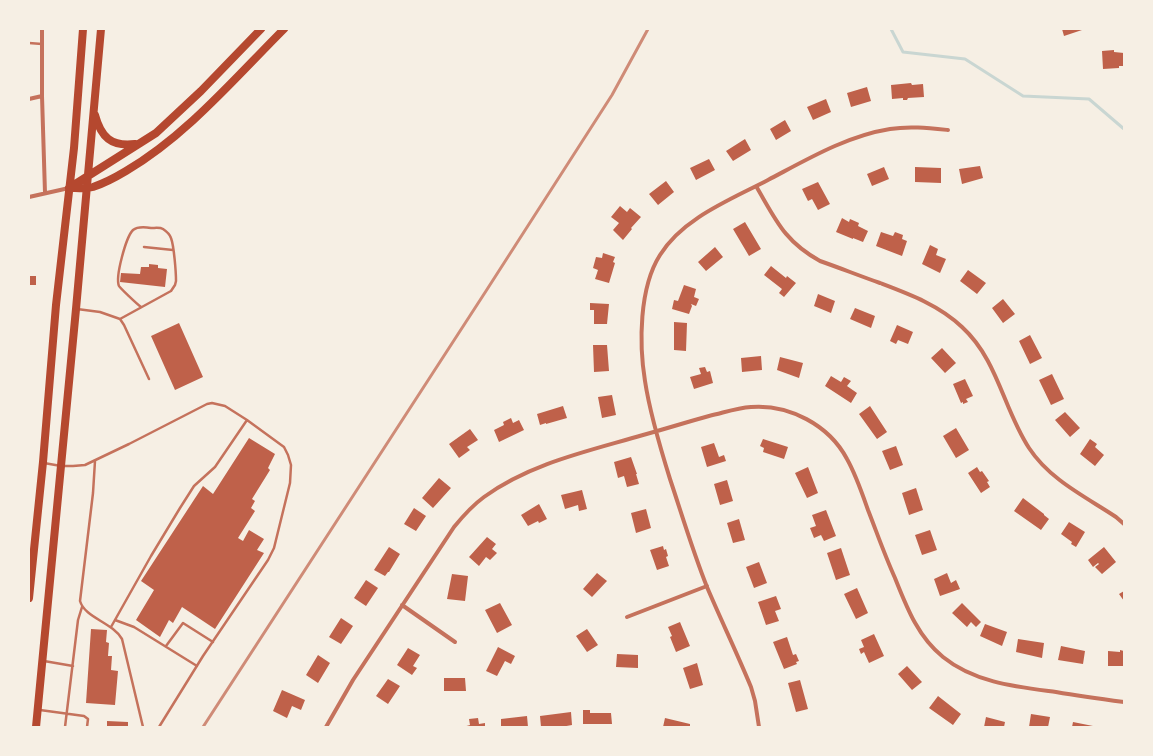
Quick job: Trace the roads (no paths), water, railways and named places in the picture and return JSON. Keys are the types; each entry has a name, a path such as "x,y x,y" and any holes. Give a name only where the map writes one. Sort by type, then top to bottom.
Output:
{"main road":[{"path":"29,598 83,29"},
{"path":"36,727 101,29"},
{"path":"69,188 156,133 201,91 261,29"},
{"path":"69,188 87,188 111,180 139,163 165,144 194,120 284,29"},
{"path":"94,110 99,128 107,139 123,145 139,143"}],"street":[{"path":"42,29 42,96 45,193"},
{"path":"29,98 42,96"},
{"path":"759,727 757,706 751,687 707,586 685,526 656,431 645,382 642,340 649,279 660,255 670,241 688,225 707,212 810,158 852,139 875,132 911,127 948,130"},
{"path":"756,186 783,231 807,254 820,261 929,303 948,315 962,327 975,340 986,355 1020,432 1030,449 1041,463 1062,482 1116,517 1124,524"},
{"path":"29,197 69,188"},
{"path":"326,727 353,680 454,527 466,512 484,498 519,476 547,464 656,431 737,409 752,407 778,409 803,417 828,434 838,445 852,467 909,614 930,645 943,657 959,669 998,683 1124,702"},
{"path":"627,617 707,586"},
{"path":"402,605 455,642"}],"lane":[{"path":"29,43 42,44"},
{"path":"120,319 171,291 174,288 176,277 173,250 171,239 164,229 138,228 134,230 130,234 120,266 118,280 121,289 141,307"},
{"path":"144,247 173,250"},
{"path":"76,309 100,312 120,319 149,379"},
{"path":"43,462 61,466 73,466 95,461 207,404 212,403 225,406 247,420 284,447 288,455 291,464 290,483 274,548 268,560 197,666 159,727"},
{"path":"111,627 151,556 194,486 216,467 247,420"},
{"path":"95,461 80,600 85,611 117,631 122,639 143,727"},
{"path":"66,727 78,620 82,606"},
{"path":"115,620 134,627 197,666"},
{"path":"166,646 183,623 213,642"},
{"path":"42,661 73,666"},
{"path":"37,710 87,717 87,727"}],"waterway":[{"path":"891,29 903,52 965,59 1023,96 1089,99 1124,129"}],"railway":[{"path":"203,727 612,95 648,29"}]}
